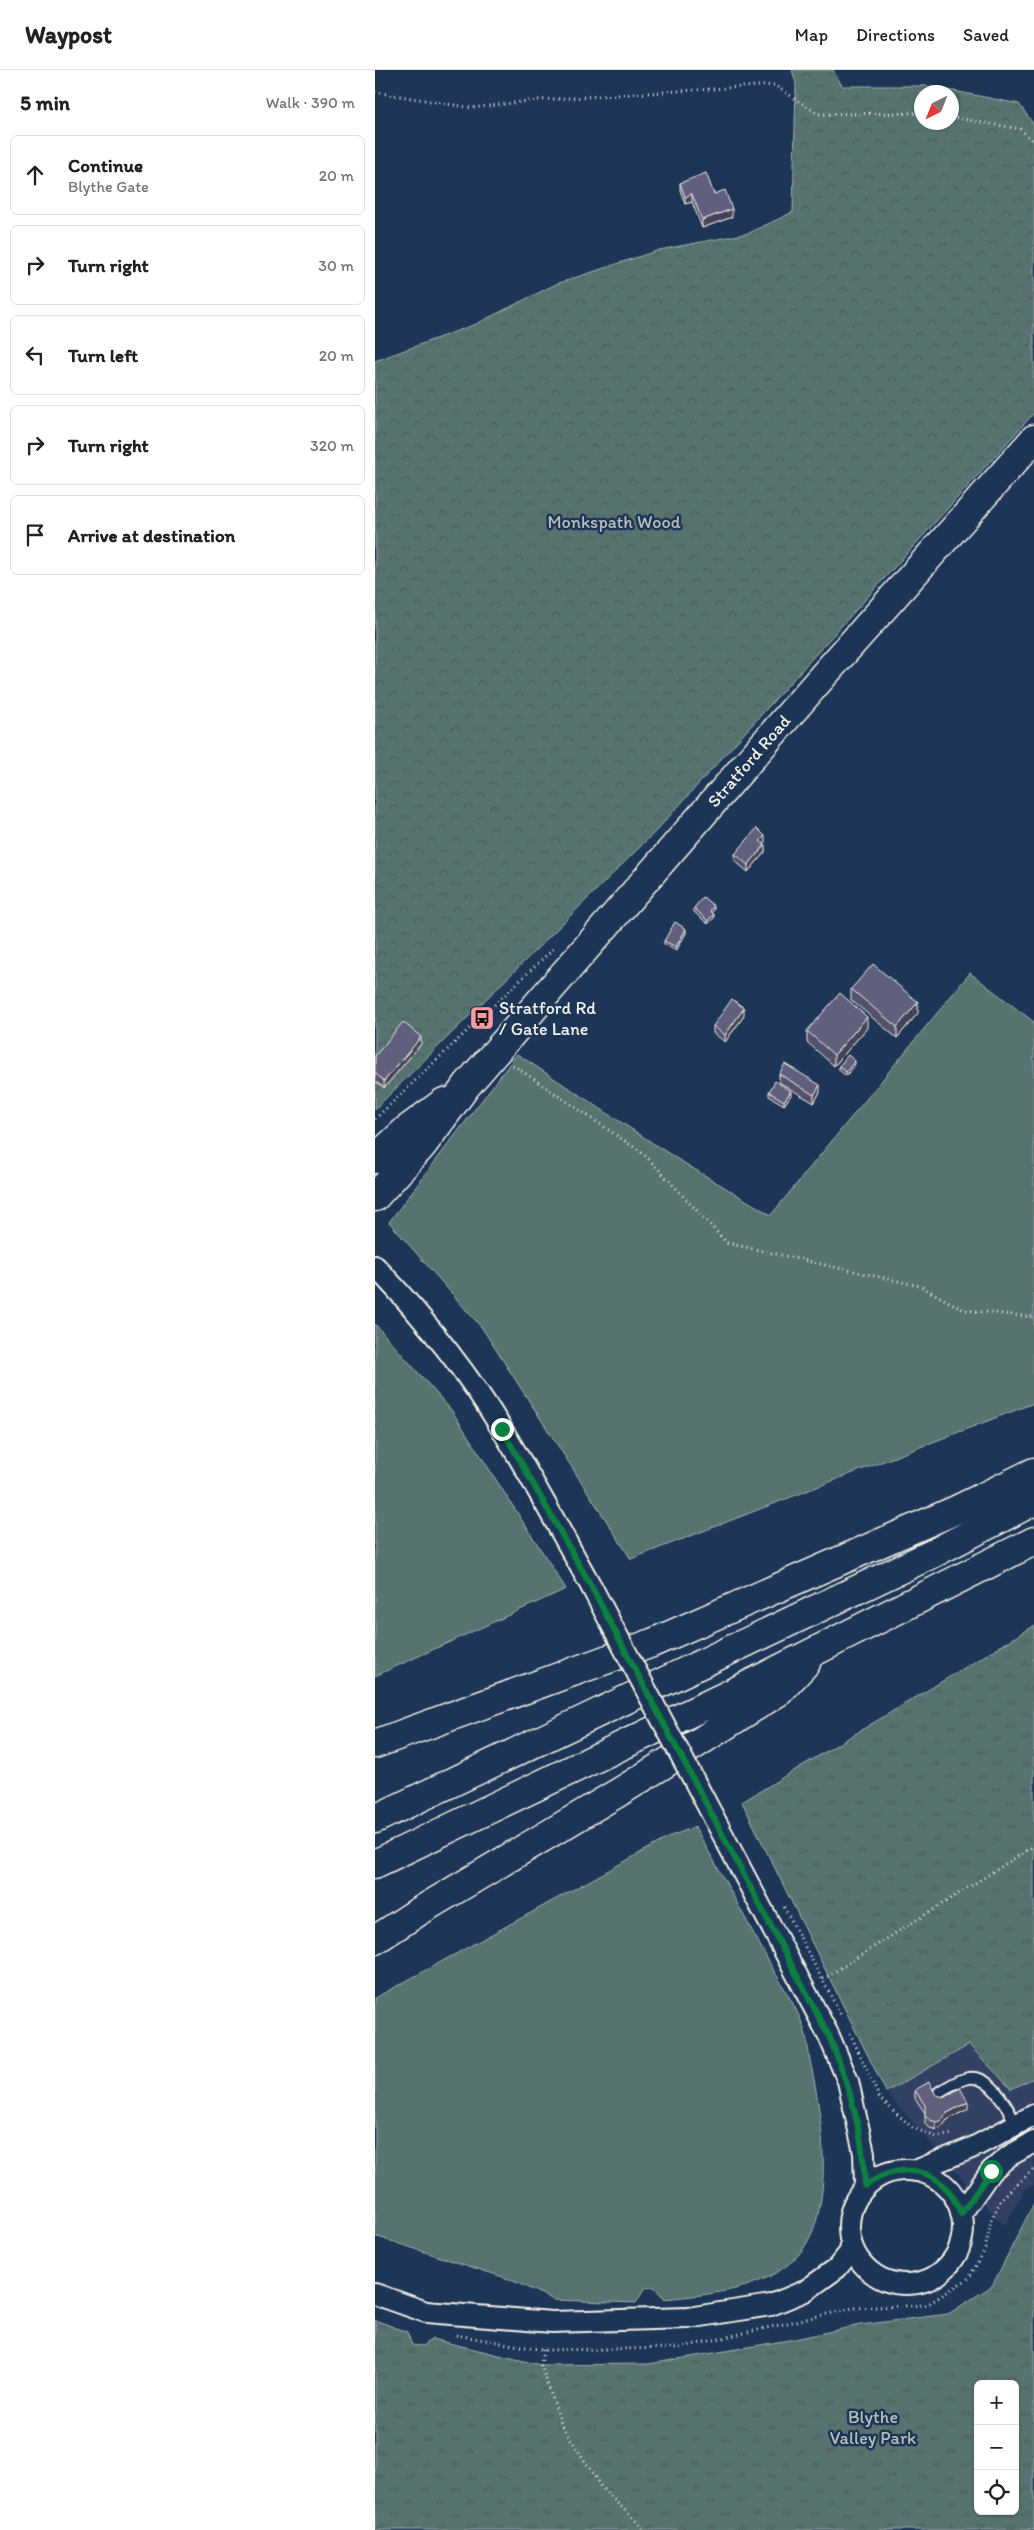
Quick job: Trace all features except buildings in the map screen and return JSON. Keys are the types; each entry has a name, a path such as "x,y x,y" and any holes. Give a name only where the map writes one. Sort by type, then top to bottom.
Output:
{"main road":[{"name":"Stratford Road","path":"375,1197 423,1146 467,1085 496,1054 822,677 1034,439"},
{"name":"Stratford Road","path":"375,1159 405,1131 467,1085"},
{"path":"375,1744 652,1643 956,1510 1034,1472"},
{"path":"375,1819 932,1554 1034,1500"},
{"path":"375,1864 821,1648 1034,1541"},
{"path":"375,1940 418,1912 626,1788 780,1690 821,1648"}],"street":[{"path":"375,1266 429,1327 502,1429 591,1586 829,2036 848,2081 864,2153 865,2186"},
{"path":"915,2171 974,2147 1034,2115"},
{"path":"961,2214 991,2171 1009,2156 1034,2142"},
{"path":"375,2294 426,2312 533,2320 688,2318 771,2305 805,2291 837,2268 850,2252 850,2213 856,2199 865,2186 880,2176 897,2171 915,2171 931,2176 945,2186 955,2199 961,2214 961,2240 950,2264 937,2275 921,2282 904,2284 887,2281 871,2273 859,2260 851,2245"}],"lane":[{"path":"939,2092 967,2078 978,2078 991,2087 1016,2124"}],"path":[{"path":"375,92 472,108 538,100 774,85 818,114 914,113"},
{"path":"959,118 1020,129 1034,142"},
{"path":"496,1054 644,1154 727,1243 919,1286 964,1310 1034,1317"},
{"path":"823,1979 1034,1846"},
{"path":"782,1903 844,2020"},
{"path":"848,2029 880,2099 885,2104 913,2128 936,2137 956,2134"},
{"path":"543,2350 541,2365 561,2423 601,2487 645,2530"}],"shaded area":[{"path":"969,2045 1011,2089 1034,2078 1034,2185 1026,2188 1004,2226 886,2092"}],"green space":[{"name":"Monkspath Wood","path":"792,70 833,70 842,86 914,86 914,130 959,130 959,92 1019,104 1034,125 1034,413 656,831 375,1109 375,361 476,324 556,284 659,250 749,233 793,212 796,83"},
{"path":"970,973 1034,1022 1034,1403 631,1559 482,1328 389,1222 517,1054 674,1157 771,1215"},
{"path":"375,1324 452,1411 566,1589 375,1676"},
{"path":"1034,1626 1034,2078 1011,2089 969,2045 886,2092 742,1802"},
{"path":"695,1827 795,2007 805,2032 819,2110 823,2167 821,2196 816,2222 806,2245 790,2263 776,2273 746,2286 714,2293 665,2299 654,2287 645,2288 636,2303 554,2300 509,2279 375,2236 375,1998 673,1835"},
{"name":"Blythe Valley Park","path":"1034,2203 1034,2530 375,2530 375,2320 407,2332 412,2345 422,2346 432,2339 541,2365 649,2364 795,2339 860,2325 948,2314 992,2286"}],"place":[{"name":"Stratford Rd / Gate Lane","path":"482,1018"}],"route":[{"path":"502,1429 591,1586 780,1947 829,2036 848,2081 864,2153 865,2186 880,2176 897,2171 915,2171 931,2176 945,2186 955,2199 961,2214 991,2171"}]}
